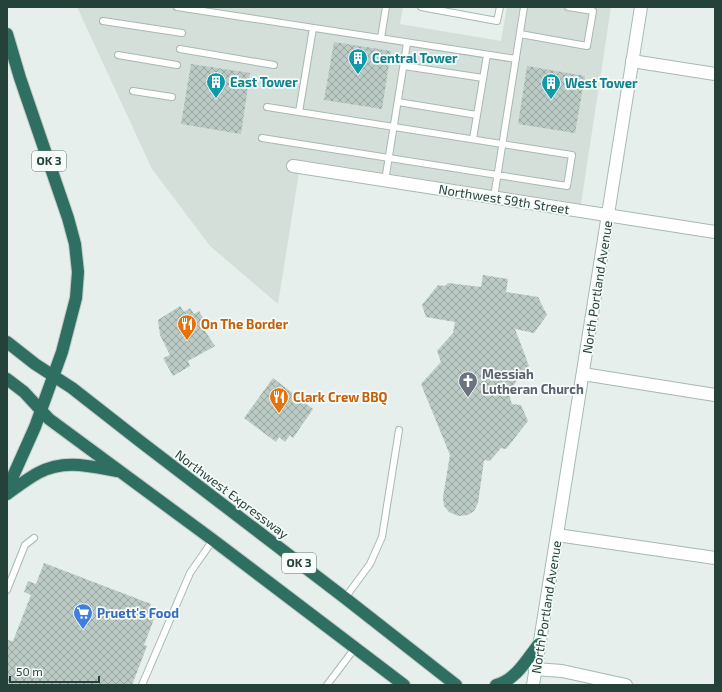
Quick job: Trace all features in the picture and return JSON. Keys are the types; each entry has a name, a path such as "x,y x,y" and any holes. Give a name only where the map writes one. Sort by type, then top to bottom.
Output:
{"highway":[{"name":"OK 3","path":"7,34 20,78 68,218 75,244 78,272 76,298 69,330 54,376"},
{"name":"Northwest Expressway","path":"7,342 35,364 72,388 456,685"},
{"path":"7,494 14,474 35,427 54,376"},
{"name":"OK 3","path":"7,379 24,392 49,418 404,685"},
{"path":"7,494 36,474 49,468 65,464 82,464 120,472"},
{"path":"496,685 504,683 518,672 539,644"}],"street":[{"name":"North Portland Avenue","path":"533,685 641,7"},
{"path":"632,61 715,74"},
{"name":"Northwest 59th Street","path":"293,166 715,232"},
{"path":"583,374 715,395"},
{"path":"557,535 715,558"},
{"path":"535,668 562,671 626,685"}],"lane":[{"path":"178,7 516,59"},
{"path":"381,38 386,7"},
{"path":"422,7 497,21 500,7"},
{"path":"494,197 524,7"},
{"path":"520,34 587,46 593,12 568,7"},
{"path":"103,20 182,33"},
{"path":"300,112 313,28"},
{"path":"385,180 407,42"},
{"path":"180,49 274,64"},
{"path":"118,55 177,65"},
{"path":"473,139 487,55"},
{"path":"404,66 483,78"},
{"path":"133,91 172,97"},
{"path":"398,102 477,115"},
{"path":"262,138 567,186 572,155 267,107"},
{"path":"345,598 375,556 382,537 399,430"},
{"path":"7,590 25,546 34,538"},
{"path":"142,685 190,573 213,540"},
{"path":"328,685 355,648"}],"shaded area":[{"path":"77,7 403,7 400,24 501,41 507,7 611,7 581,204 301,160 278,304 210,246 152,169"}],"building":[{"name":"Central Tower","path":"334,42 391,51 382,109 324,100"},
{"name":"East Tower","path":"191,64 250,73 241,134 181,124"},
{"name":"West Tower","path":"527,66 585,76 575,133 518,124"},
{"name":"Messiah Lutheran Church","path":"483,275 508,279 506,292 538,297 547,315 534,333 515,329 529,366 508,392 512,404 521,405 528,421 506,449 501,448 490,461 484,460 478,503 474,511 468,515 458,516 449,512 444,506 443,497 450,455 421,384 441,362 437,351 453,333 455,322 426,317 422,305 438,285 445,286 448,283 481,287"},
{"name":"On The Border","path":"180,306 184,312 190,308 194,314 199,311 209,329 205,331 215,346 188,361 190,366 173,376 163,358 170,355 160,335 158,320"},
{"name":"Clark Crew BBQ","path":"273,378 313,409 293,438 290,435 285,442 279,437 276,442 244,418"},
{"name":"Pruett's Food","path":"44,563 151,604 146,617 154,619 144,645 147,646 132,685 7,685 7,640 13,641 31,595 24,592 28,581 36,584"}],"place":[{"name":"Central Tower","path":"358,75"},
{"name":"East Tower","path":"216,99"},
{"name":"West Tower","path":"551,100"},
{"name":"On The Border","path":"187,341"},
{"name":"Messiah Lutheran Church","path":"468,398"},
{"name":"Clark Crew BBQ","path":"279,414"},
{"name":"Pruett's Food","path":"83,630"}]}
